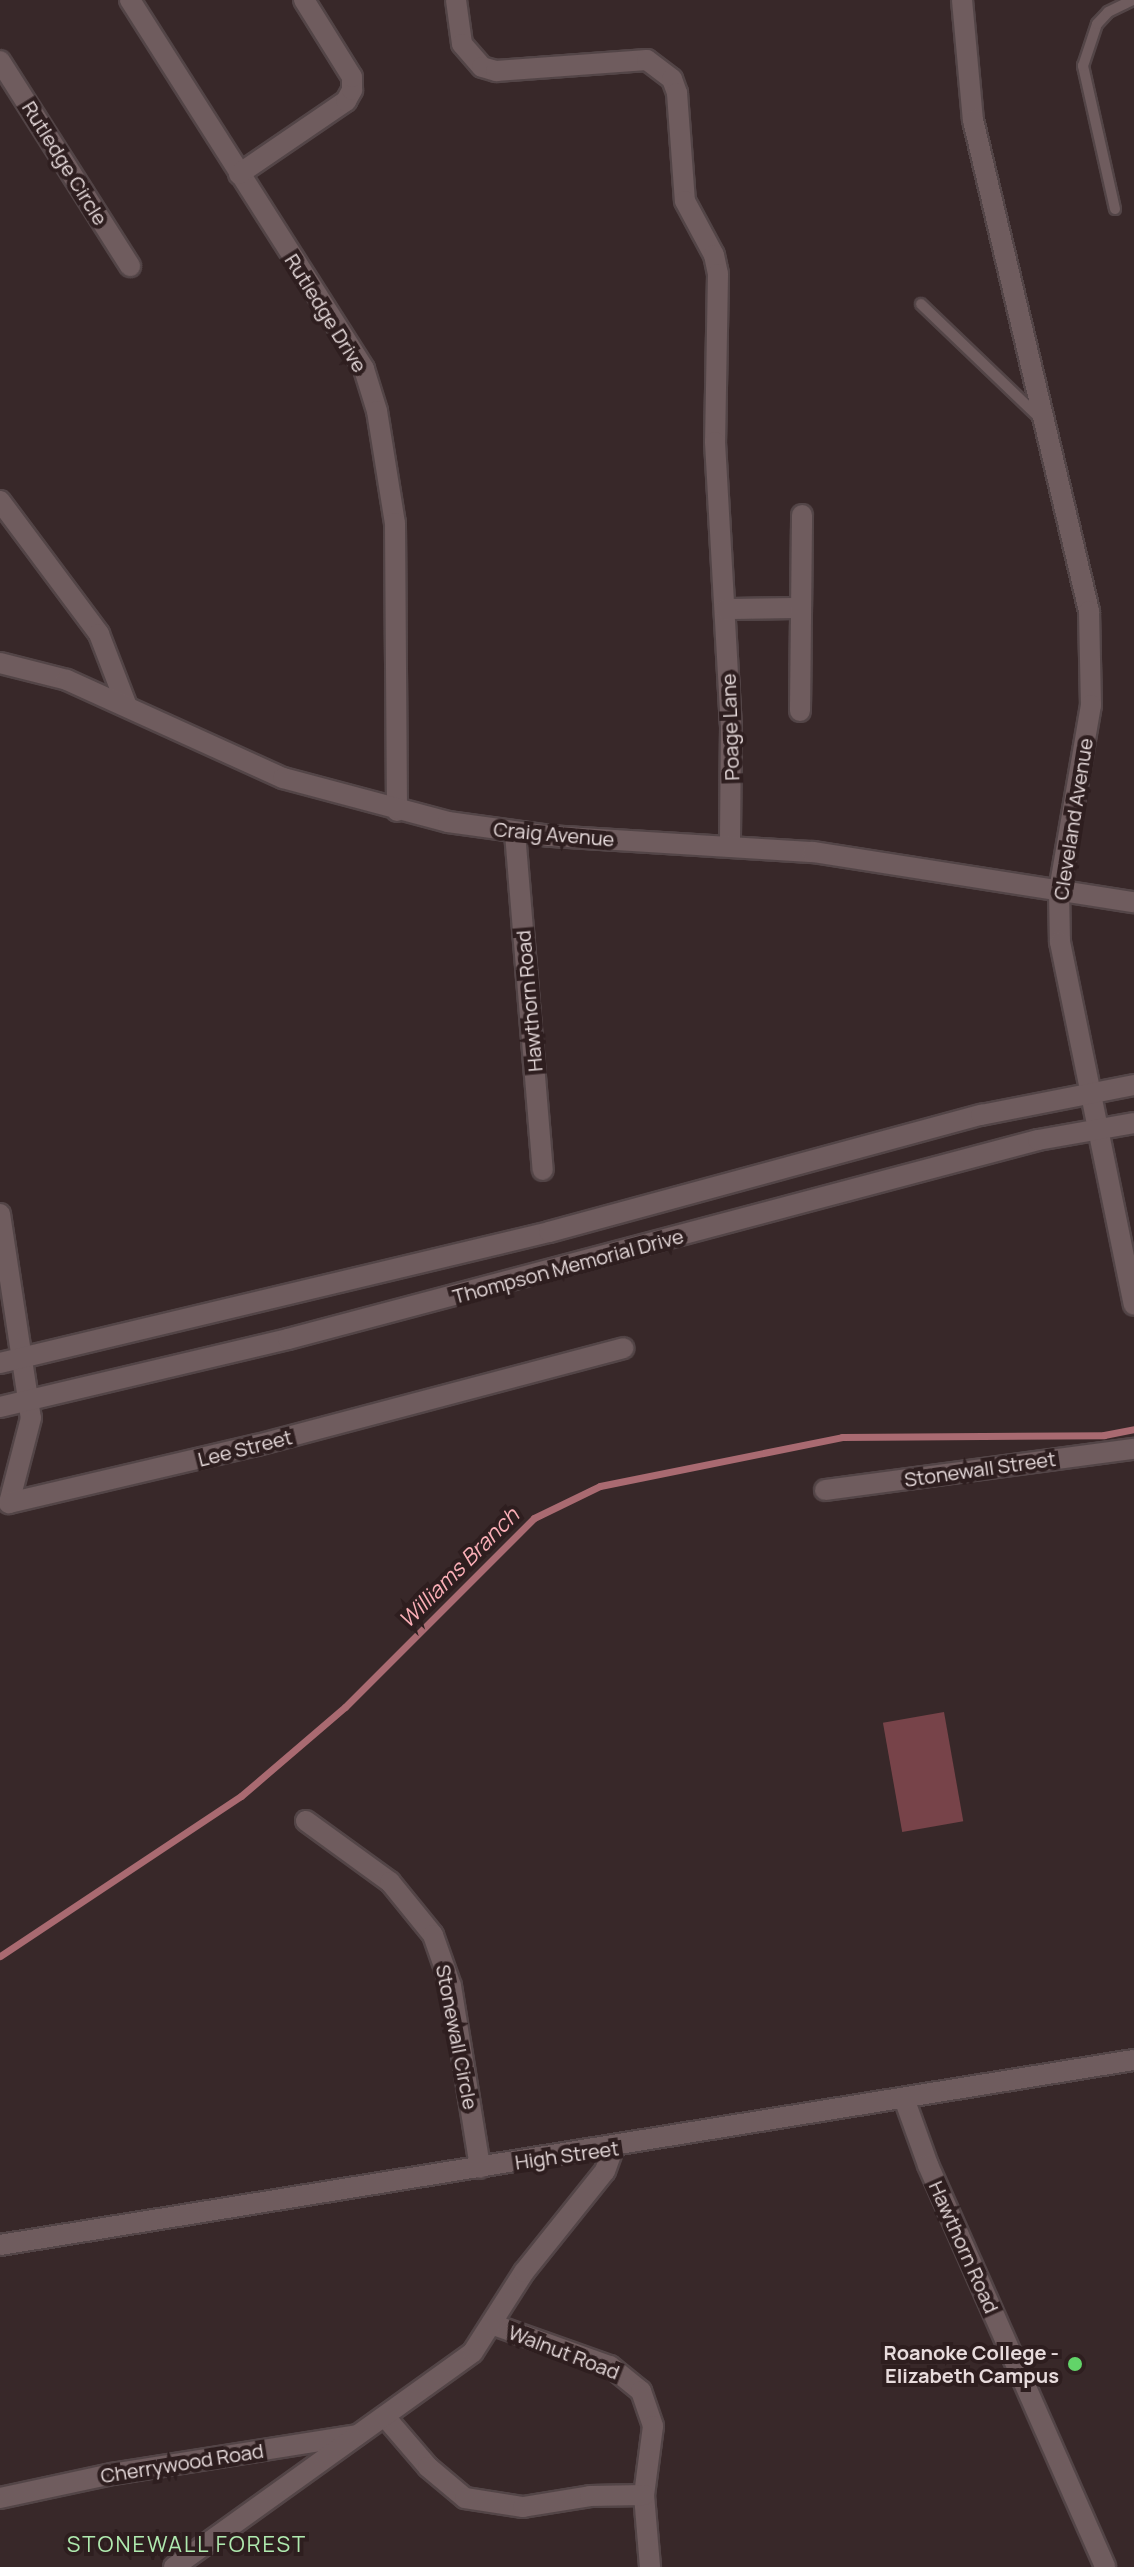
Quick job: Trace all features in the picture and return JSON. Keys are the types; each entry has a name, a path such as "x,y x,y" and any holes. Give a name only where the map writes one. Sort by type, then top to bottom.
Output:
{"street":[{"name":"Rutledge Drive","path":"130,0 364,369 377,411 395,523 397,811"},
{"name":"Poage Lane","path":"456,0 462,44 482,67 496,71 633,59 660,67 672,79 685,201 718,274 715,442 725,609 730,844"},
{"name":"Cleveland Avenue","path":"962,0 973,120 1049,426 1089,611 1091,705 1059,891 1060,942 1134,1305"},
{"path":"239,174 346,101 352,90 352,77 308,2"},
{"name":"Rutledge Circle","path":"0,61 130,266"},
{"path":"0,501 99,634 126,704"},
{"path":"800,711 802,515"},
{"path":"725,609 801,608"},
{"name":"Craig Avenue","path":"0,663 67,680 126,704 251,766 397,811 515,833 730,844 813,852 1134,902"},
{"name":"Hawthorn Road","path":"515,833 543,1170"},
{"name":"Thompson Memorial Drive","path":"0,1363 549,1232 1089,1091 1134,1085"},
{"name":"Thompson Memorial Drive","path":"0,1407 304,1335 1096,1128 1134,1123"},
{"name":"Lee Street","path":"0,1214 30,1399 29,1434 5,1504"},
{"name":"Lee Street","path":"5,1504 257,1445 623,1348"},
{"name":"Stonewall Street","path":"825,1490 1134,1449"},
{"name":"Stonewall Circle","path":"306,1821 390,1882 433,1935 451,1986 480,2168"},
{"name":"High Street","path":"0,2245 613,2149 1134,2060"},
{"name":"Hawthorn Road","path":"905,2101 928,2165 1105,2567"},
{"name":"Cherrywood Road","path":"174,2567 386,2418 473,2352 494,2325 524,2272 605,2171 613,2149"},
{"name":"Walnut Road","path":"494,2325 610,2366 641,2391 653,2426 644,2495 650,2567"},
{"path":"386,2418 428,2467 465,2498 523,2507 590,2496 644,2495"},
{"name":"Cherrywood Road","path":"0,2498 98,2476 365,2433"},
{"path":"650,2540 659,2567"}],"lane":[{"path":"1115,209 1083,66 1097,24 1108,12 1133,0"},
{"path":"921,304 1049,426"}],"shaded area":[{"path":"944,1712 963,1821 902,1832 883,1723"}],"waterway":[{"name":"Williams Branch","path":"0,1956 241,1796 345,1707 534,1518 600,1486 842,1437 1104,1435 1134,1429"}],"place":[{"name":"Roanoke College - Elizabeth Campus","path":"1075,2364"}],"district":[{"name":"STONEWALL FOREST","path":"187,2545"}]}
